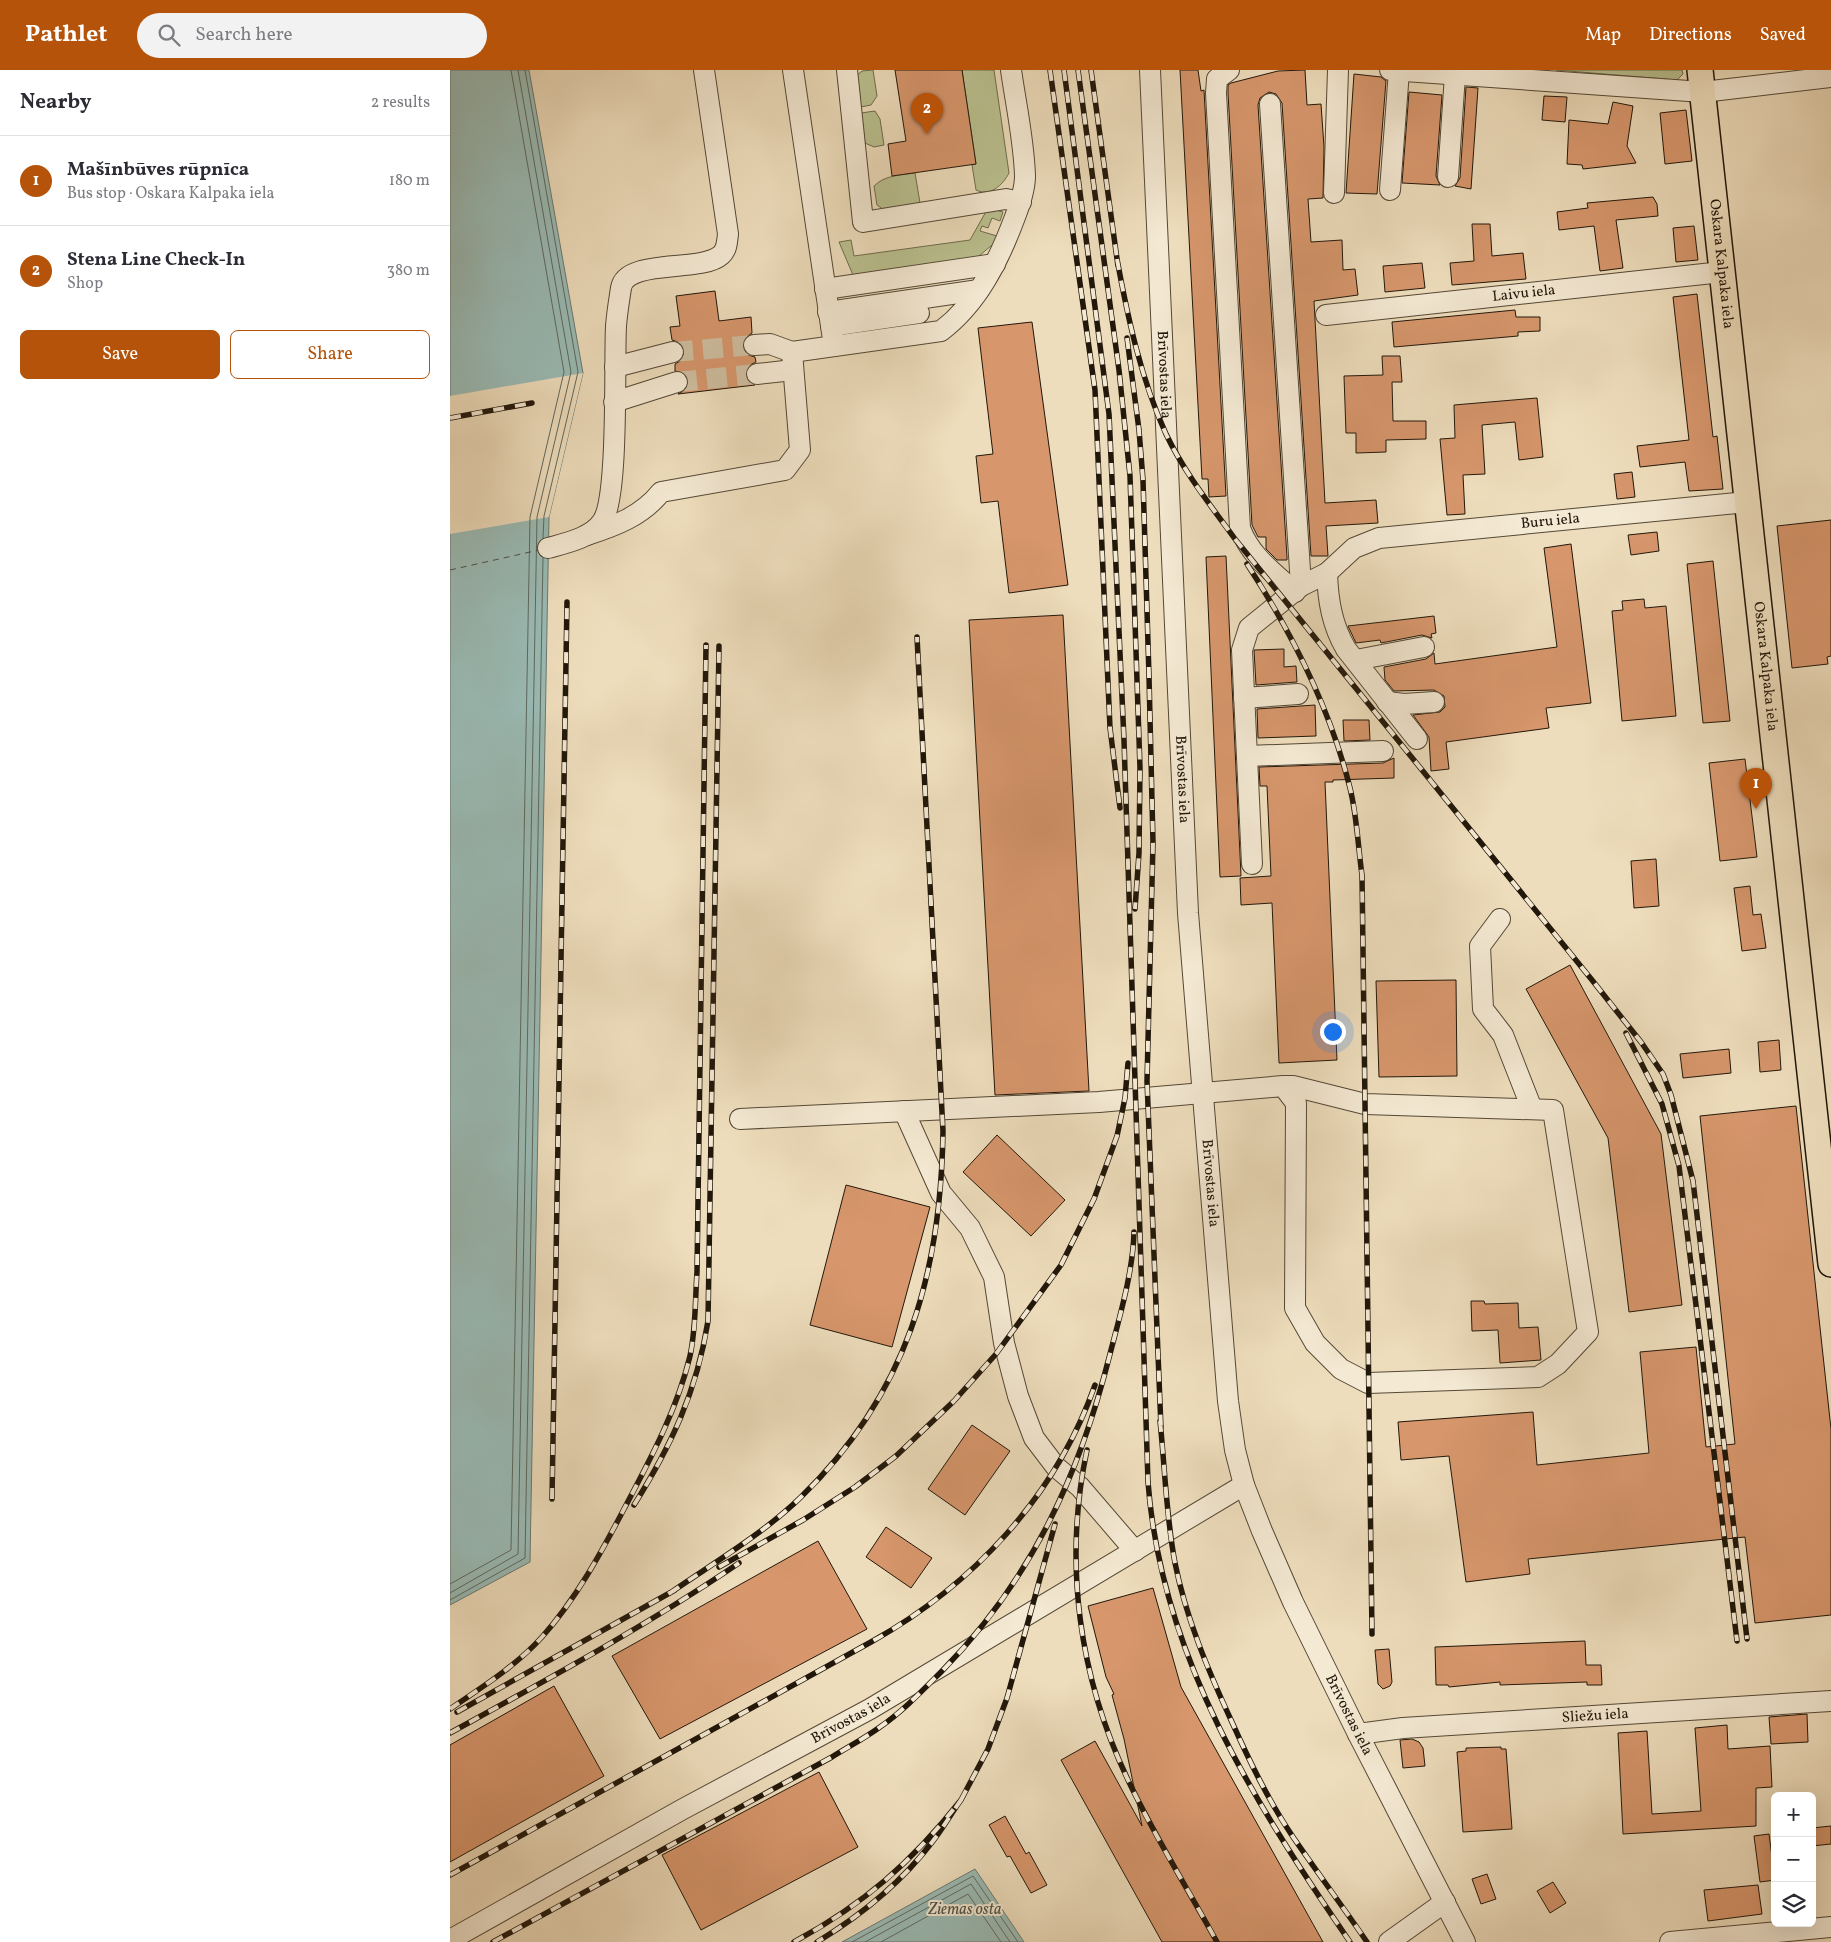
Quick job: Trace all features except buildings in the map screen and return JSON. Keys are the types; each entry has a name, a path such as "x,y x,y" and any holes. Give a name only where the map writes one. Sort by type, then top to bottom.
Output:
{"main road":[{"name":"Oskara Kalpaka iela","path":"1701,81 1831,1264"}],"street":[{"path":"587,535 602,524 610,503 616,325 622,285 627,276 639,271 709,261 721,255 727,246 728,234 704,70"},
{"path":"793,70 834,346"},
{"path":"847,70 863,222 1006,198 1021,202"},
{"path":"757,374 834,346 941,331 982,285 1021,202 1025,178 1011,70"},
{"name":"Brīvostas iela","path":"1150,70 1188,913 1228,1401 1235,1450 1244,1485 1262,1531 1294,1602 1358,1734 1465,1942"},
{"path":"1229,70 1217,79 1216,93 1240,528 1245,542 1257,557 1298,589"},
{"path":"1334,193 1338,70"},
{"path":"1390,70 1455,75 1701,81 1831,77"},
{"path":"1390,190 1399,71"},
{"path":"1448,177 1455,75"},
{"path":"1270,104 1298,589"},
{"name":"Laivu iela","path":"1326,314 1722,272"},
{"path":"828,307 982,285"},
{"path":"828,307 982,285"},
{"path":"548,548 622,523 653,503 661,492 785,470 800,450 792,361 770,344 754,344"},
{"path":"615,367 673,352"},
{"path":"614,402 677,382"},
{"name":"Buru iela","path":"1327,573 1354,548 1379,538 1747,502"},
{"path":"1252,864 1242,650 1249,628 1298,589 1327,573 1328,604 1339,636 1346,649 1417,739"},
{"path":"1356,660 1424,647"},
{"path":"1244,698 1298,694"},
{"path":"1387,702 1404,704 1434,702"},
{"path":"1247,756 1383,751"},
{"path":"1500,919 1480,946 1483,1009 1503,1035 1532,1110"},
{"path":"740,1119 1099,1102 1202,1091 1284,1086 1294,1086 1365,1104 1553,1110 1588,1332 1558,1364 1538,1377 1368,1383 1341,1369 1315,1344 1295,1308 1296,1103 1284,1086"},
{"path":"904,1111 941,1193 970,1228 994,1277 1004,1343 1018,1396 1034,1438 1056,1467 1080,1487 1135,1551"},
{"name":"Brīvostas iela","path":"450,1940 683,1809 870,1710 1244,1485"},
{"name":"Sliežu iela","path":"1358,1734 1404,1728 1831,1700"},
{"path":"1389,1942 1445,1902"},
{"path":"1670,1942 1831,1927"}],"green space":[{"path":"873,70 877,96 871,105 861,107 856,76 862,71"},
{"path":"962,70 994,70 1009,173 996,189 991,191 981,192 976,190 972,165 976,164"},
{"path":"1556,70 1682,70 1683,74 1677,80"},
{"path":"875,111 880,119 884,145 874,147 865,143 861,113"},
{"path":"915,173 920,203 884,210 877,205 874,186 878,182 899,175"},
{"path":"988,208 1003,212 1000,221 992,218 988,228 982,226 980,231 997,236 998,240 973,261 853,275 839,242 851,240 854,256 970,240"}],"water":[{"path":"450,70 529,70 583,373 549,517 530,1562 450,1605"},
{"name":"Ziemas osta","path":"975,1869 1024,1942 842,1942"}],"pier":[{"path":"583,373 549,517 450,534 450,396"}],"ferry route":[{"path":"450,570 539,550"}],"tunnel":[{"path":"673,352 754,345"},
{"path":"677,382 757,374"}],"railway":[{"path":"1050,70 1095,390 1110,728 1120,808"},
{"path":"1064,70 1109,414 1124,740 1148,1482 1156,1546 1172,1608 1192,1667 1218,1725 1247,1781 1280,1836 1350,1942"},
{"path":"1078,70 1119,370 1130,476 1140,768 1139,853 1135,909"},
{"path":"1091,70 1118,266"},
{"path":"1117,259 1131,326 1149,392 1166,434 1189,475 1235,539 1592,980 1641,1042 1663,1074 1671,1095 1693,1181 1747,1639"},
{"path":"1127,338 1139,430 1143,480 1153,843 1147,1081 1161,1428"},
{"path":"450,418 532,403"},
{"path":"1247,564 1294,644 1332,729 1350,788 1357,832 1362,875 1372,1634"},
{"path":"552,1499 567,602"},
{"path":"670,1593 771,1523 801,1497 837,1458 868,1416 892,1374 911,1329 925,1282 935,1234 941,1184 943,1131 917,637"},
{"path":"450,1709 498,1676 532,1648 577,1591 606,1542 653,1453 678,1396 690,1356 697,1272 706,645"},
{"path":"634,1505 660,1461 681,1417 697,1371 708,1321 719,646"},
{"path":"1626,1033 1662,1104 1679,1166 1737,1641"},
{"path":"719,1567 803,1520 855,1487 896,1456 954,1401 996,1354 1061,1265 1094,1199 1117,1136 1125,1098 1128,1063"},
{"path":"493,1942 832,1757 868,1735 912,1700 974,1636 1026,1563 1048,1525 1067,1484 1098,1399 1122,1309 1129,1278 1134,1232"},
{"path":"450,1875 871,1642 908,1619 944,1593 1007,1534 1034,1500 1058,1464 1078,1426 1095,1385"},
{"path":"1160,1421 1175,1563 1191,1624 1206,1663 1259,1780 1275,1809 1367,1942"},
{"path":"1087,1450 1080,1492 1076,1535 1080,1619 1087,1661 1112,1743 1129,1782 1217,1942"},
{"path":"961,1800 988,1749 1007,1698 1055,1524"},
{"path":"450,1733 633,1630 739,1563"},
{"path":"457,1712 675,1590"},
{"path":"794,1942 843,1912 885,1880 924,1843 961,1800 933,1841 894,1884 849,1921 817,1942"}],"place":[{"name":"Stena Line Check-In","path":"927,134"},
{"name":"Mašīnbūves rūpnīca","path":"1756,809"}]}
